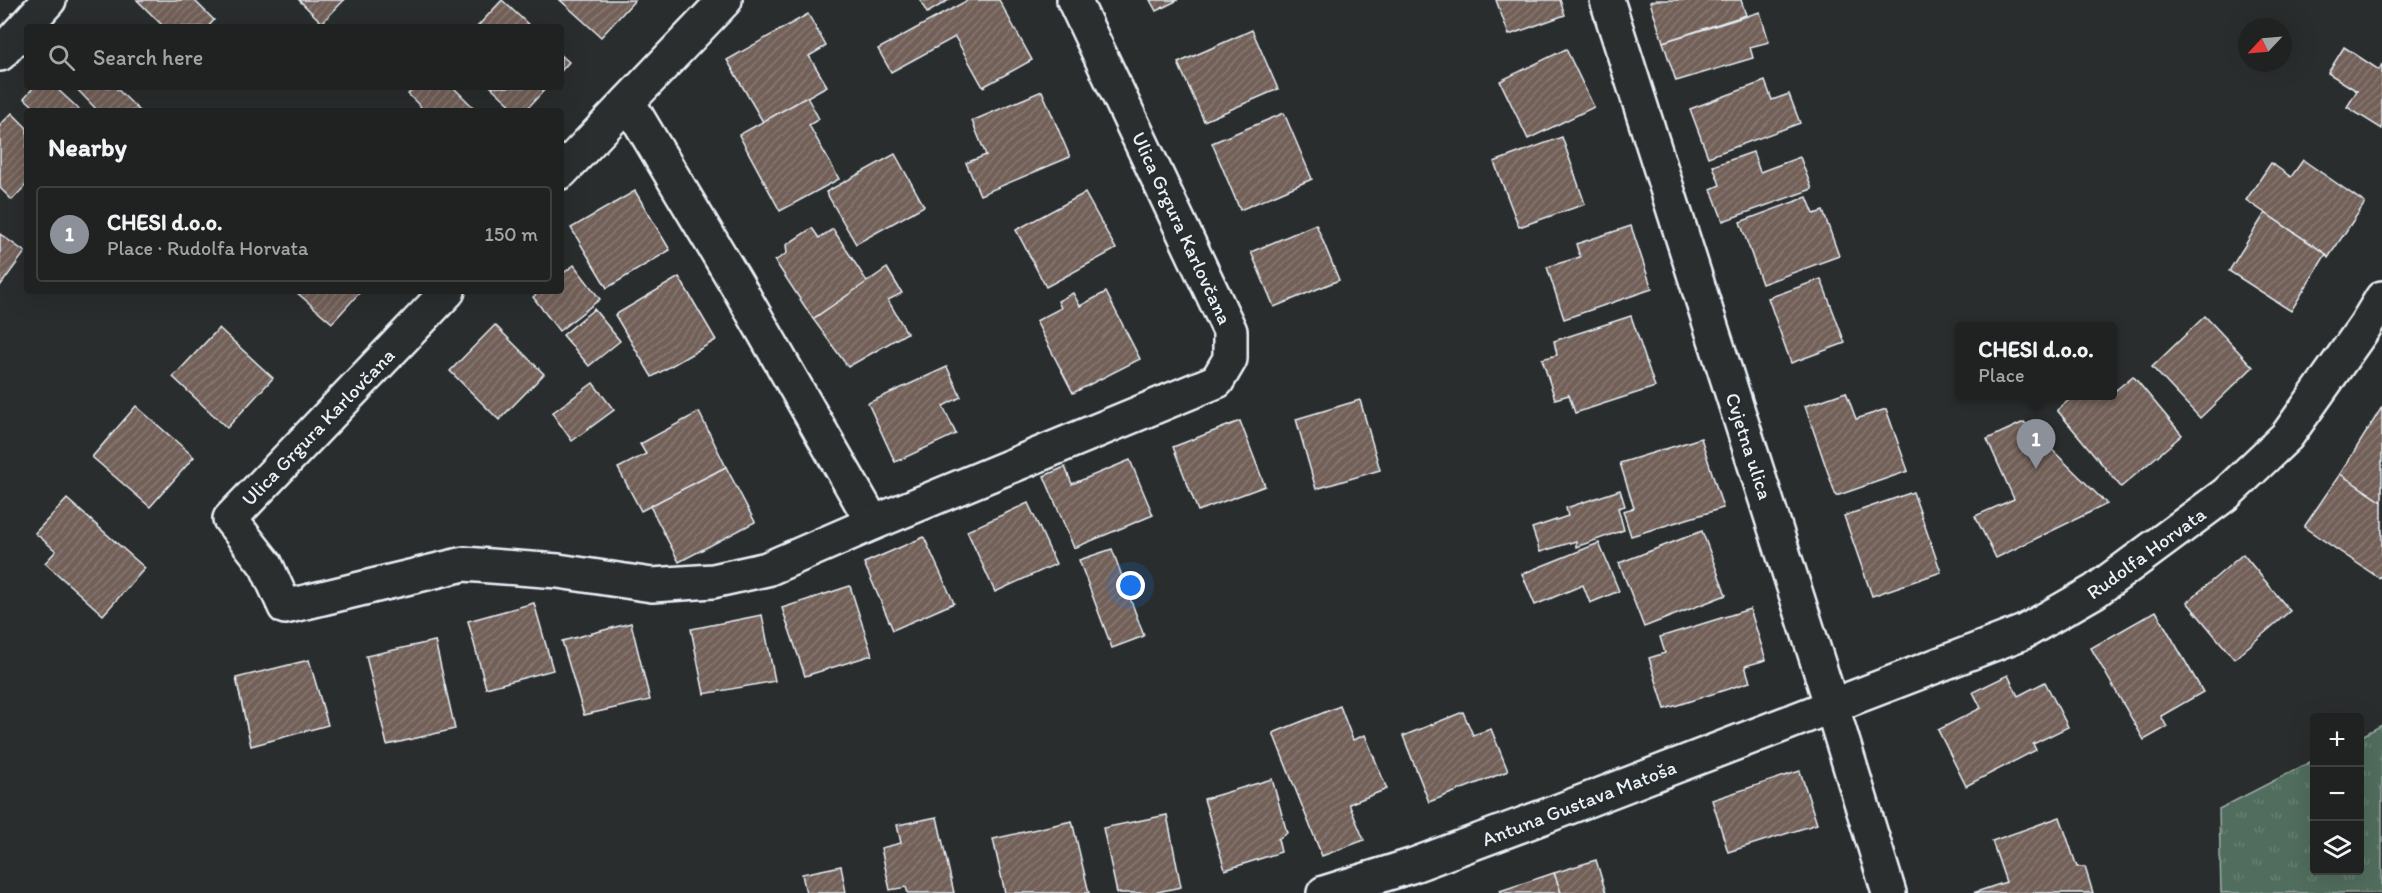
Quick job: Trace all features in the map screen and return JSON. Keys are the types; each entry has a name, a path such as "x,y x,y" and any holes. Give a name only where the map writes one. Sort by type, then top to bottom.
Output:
{"street":[{"path":"27,24 49,0"},
{"path":"564,169 725,0"},
{"name":"Ulica Grgura Karlovčana","path":"445,294 230,519 266,565 285,607 464,564 558,571 652,585 712,581 767,569 1217,381 1230,359 1230,331 1074,0"},
{"name":"Cvjetna ulica","path":"1606,0 1832,707 1889,893"},
{"path":"0,54 24,28"},
{"path":"628,102 736,283 873,523"},
{"name":"Rudolfa Horvata","path":"1832,707 2024,632 2095,591 2157,548 2226,494 2287,436 2365,326 2382,298"},
{"name":"Antuna Gustava Matoša","path":"1324,893 1432,858 1832,707"}],"green space":[{"path":"2382,725 2382,893 2221,893 2219,809 2310,762 2310,875 2364,875 2364,735"}],"building":[{"path":"137,0 194,0 214,20 211,24 161,24"},
{"path":"299,0 344,0 322,23"},
{"path":"502,0 528,24 480,24"},
{"path":"560,0 635,0 601,37"},
{"path":"920,0 949,0 927,13"},
{"path":"968,0 999,0 1032,60 983,87 955,37 891,72 878,49"},
{"path":"1150,0 1178,0 1156,11"},
{"path":"1496,0 1560,0 1565,15 1509,35"},
{"path":"1656,0 1741,0 1746,15 1663,42 1650,2"},
{"path":"1760,12 1769,42 1750,47 1753,58 1676,81 1663,42"},
{"path":"808,14 826,46 809,56 827,86 763,122 727,60"},
{"path":"1252,30 1278,89 1204,121 1178,63"},
{"path":"2344,47 2379,70 2382,64 2382,129 2347,107 2357,91 2328,73"},
{"path":"1566,49 1594,107 1528,139 1500,81"},
{"path":"564,58 569,62 564,68"},
{"path":"1765,81 1772,100 1789,94 1800,123 1708,157 1690,109"},
{"path":"31,90 58,90 78,108 36,108 24,98"},
{"path":"78,90 118,90 137,108 95,108"},
{"path":"412,90 456,90 474,108 420,108 408,94"},
{"path":"494,90 544,90 528,108 514,108"},
{"path":"1042,91 1070,157 980,195 966,163 986,155 972,121"},
{"path":"807,97 819,119 809,125 839,179 780,211 739,135"},
{"path":"12,113 24,125 24,187 12,200 0,188 0,125"},
{"path":"1284,113 1312,179 1240,210 1212,143"},
{"path":"1562,137 1585,204 1519,227 1494,162"},
{"path":"1753,152 1760,172 1800,157 1812,189 1723,221 1711,189 1720,185 1713,166"},
{"path":"895,154 924,206 856,244 826,192"},
{"path":"2303,160 2365,203 2328,258 2326,254 2246,200 2271,163 2291,177"},
{"path":"635,191 670,250 607,288 571,228"},
{"path":"1085,193 1116,249 1046,287 1016,230"},
{"path":"1807,197 1814,214 1823,211 1839,256 1762,284 1740,222"},
{"path":"2265,213 2326,254 2291,311 2229,271"},
{"path":"1316,224 1339,280 1274,307 1251,252"},
{"path":"1631,226 1652,289 1564,319 1547,267 1580,257 1576,244"},
{"path":"812,228 819,238 833,229 868,283 813,319 775,261 787,253 786,245"},
{"path":"0,234 24,253 0,286"},
{"path":"574,265 600,299 559,331 533,297 536,294 564,294 564,273"},
{"path":"887,268 902,293 888,300 907,333 848,367 813,319"},
{"path":"679,277 716,340 652,377 615,315"},
{"path":"1821,279 1845,343 1791,363 1768,298"},
{"path":"1106,292 1140,359 1073,393 1036,321 1061,308 1058,301 1073,293 1080,306"},
{"path":"298,294 358,294 332,323"},
{"path":"594,309 620,341 589,366 563,335"},
{"path":"1631,316 1655,387 1575,413 1569,395 1555,399 1542,359 1557,355 1554,341"},
{"path":"2205,316 2253,367 2200,418 2152,367"},
{"path":"495,325 544,374 499,420 450,371"},
{"path":"219,328 273,378 227,428 173,377"},
{"path":"947,367 961,397 943,406 956,434 895,462 868,403"},
{"path":"2133,376 2182,435 2121,487 2057,410 2069,400 2117,400 2117,389"},
{"path":"593,383 614,410 572,441 552,413"},
{"path":"1846,392 1856,419 1886,409 1908,471 1836,496 1805,406"},
{"path":"1360,400 1380,470 1316,489 1296,419"},
{"path":"136,406 194,457 150,507 92,457"},
{"path":"2382,407 2382,502 2340,474"},
{"path":"699,412 726,467 641,511 618,468 646,454 640,444"},
{"path":"1240,421 1265,486 1198,511 1173,447"},
{"path":"2024,422 2107,504 1996,558 1975,516 2014,499 1987,439"},
{"path":"1701,438 1723,508 1631,536 1623,511 1634,508 1620,463"},
{"path":"1130,460 1153,515 1074,548 1044,476 1065,467 1072,484"},
{"path":"726,467 755,522 679,562 650,506"},
{"path":"2340,474 2382,502 2382,574 2379,578 2304,527"},
{"path":"1620,490 1625,506 1618,508 1624,530 1576,547 1576,541 1540,552 1532,528 1568,516 1566,508"},
{"path":"1913,492 1941,572 1872,596 1844,516"},
{"path":"67,499 145,568 103,615 45,563 56,551 35,533"},
{"path":"1028,503 1056,564 995,592 967,531"},
{"path":"1702,531 1726,595 1644,627 1619,563"},
{"path":"924,537 954,603 893,630 864,563"},
{"path":"1599,543 1619,591 1590,603 1583,585 1535,605 1522,574"},
{"path":"1112,549 1144,636 1112,648 1079,560"},
{"path":"2243,554 2290,611 2234,659 2187,602"},
{"path":"850,586 872,655 805,676 782,608"},
{"path":"534,603 553,670 486,688 468,621"},
{"path":"1750,609 1766,660 1745,666 1750,682 1665,709 1649,658 1665,653 1660,637"},
{"path":"2156,611 2203,692 2161,716 2167,727 2144,740 2091,648"},
{"path":"762,615 775,681 704,694 691,629"},
{"path":"631,623 650,700 584,715 562,641"},
{"path":"435,641 455,729 387,745 366,656"},
{"path":"309,660 328,725 251,746 236,678"},
{"path":"2008,675 2018,696 2045,682 2068,727 2033,744 2036,750 1966,786 1938,730 1981,708 1973,692"},
{"path":"1340,706 1353,740 1365,735 1387,789 1349,804 1364,840 1322,856 1273,733"},
{"path":"1463,712 1473,735 1491,729 1508,771 1429,802 1403,736"},
{"path":"1800,771 1817,824 1728,852 1712,800"},
{"path":"1272,779 1287,833 1278,839 1281,852 1225,870 1204,799"},
{"path":"1167,815 1181,887 1153,893 1117,893 1103,828"},
{"path":"937,817 954,893 908,893 906,887 890,890 881,848 901,843 897,825"},
{"path":"2060,817 2077,867 2085,867 2093,893 1973,893 2006,882 1992,841"},
{"path":"1072,821 1089,893 1005,893 993,839"},
{"path":"1596,860 1606,893 1561,893 1554,873"},
{"path":"841,866 846,893 806,893 802,874"},
{"path":"1554,873 1561,893 1501,893 1500,891"}],"place":[{"name":"CHESI d.o.o.","path":"2036,469"}]}
